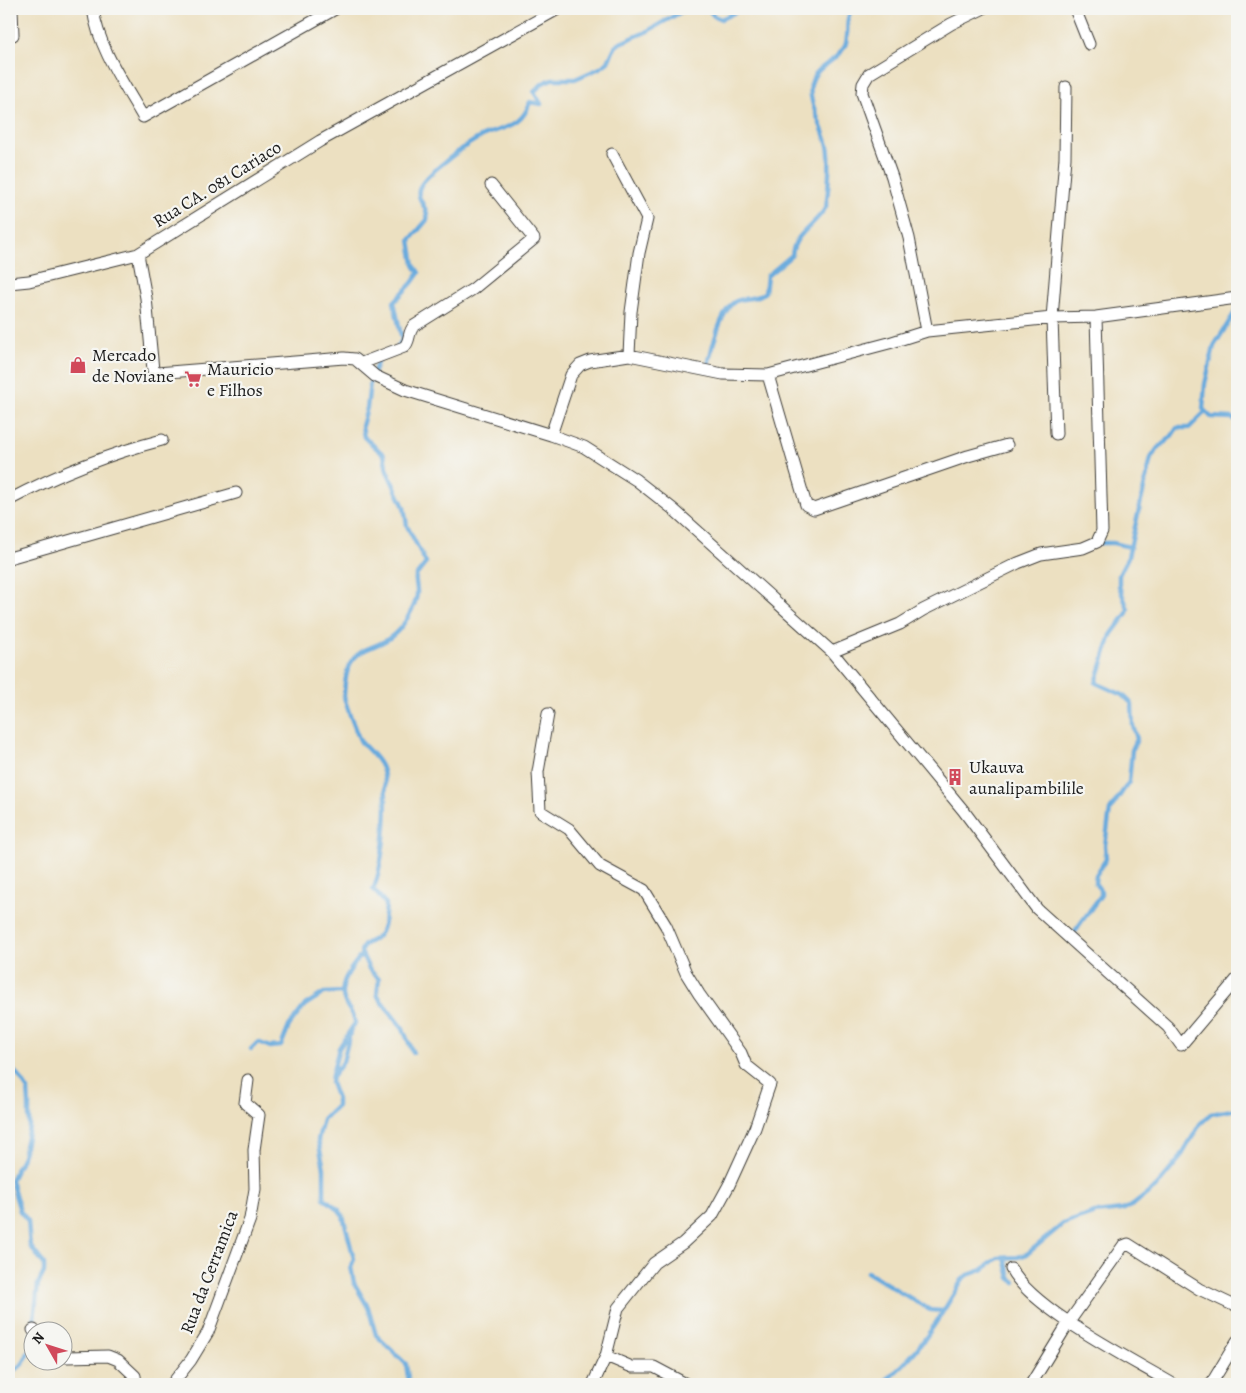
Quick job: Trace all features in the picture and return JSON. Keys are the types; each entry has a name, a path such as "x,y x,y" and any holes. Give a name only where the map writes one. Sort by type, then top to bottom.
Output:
{"street":[{"path":"12,9 13,35"},
{"path":"93,9 95,20 114,67 143,117 335,9"},
{"name":"Rua CA. 081 Cariaco","path":"9,283 29,281 138,254 320,141 430,78 558,9"},
{"path":"927,331 909,238 892,177 862,92 863,84 869,74 951,24 982,9"},
{"path":"1075,9 1089,44"},
{"path":"1056,434 1052,318 1065,158 1066,87"},
{"path":"612,154 647,219 639,253 631,312 629,355"},
{"path":"362,363 404,347 408,342 410,330 414,326 473,289 534,238 491,185"},
{"path":"138,254 146,298 152,370 157,373 344,358 362,363 375,376 405,390 584,447 636,480 666,503 832,652 963,810 1037,909 1168,1028 1181,1044 1237,979"},
{"path":"551,435 571,376 580,365 590,361 629,355 723,374 768,376 889,344 927,331 1052,318 1096,317 1237,298"},
{"path":"832,652 900,624 923,610 1018,563 1041,554 1083,548 1097,542 1102,531 1096,317"},
{"path":"768,376 806,505 814,509 968,456 1007,445"},
{"path":"9,500 52,477 123,450 162,440"},
{"path":"9,558 236,493"},
{"path":"548,714 538,772 540,811 569,829 600,866 644,890 666,926 686,973 699,994 741,1053 746,1065 770,1084 754,1128 729,1185 712,1216 683,1242 654,1263 618,1308 606,1356 593,1384"},
{"name":"Rua da Cerramica","path":"172,1384 192,1360 208,1332 250,1219 255,1190 254,1150 259,1115 245,1103 248,1080"},
{"path":"1031,1384 1069,1322 1123,1246 1128,1244 1199,1289 1237,1307"},
{"path":"1011,1269 1024,1287 1069,1322 1173,1384"},
{"path":"1211,1384 1237,1341"},
{"path":"72,1357 108,1356 118,1360 135,1376 136,1384"},
{"path":"606,1356 632,1367 654,1367 686,1384"}],"waterway":[{"path":"398,346 402,340 394,302 419,273 414,265 410,240 427,220 426,211 419,196 420,187 423,182 447,160 473,141 516,123 526,111 530,102 541,104 534,92 543,83 552,79 575,79 600,68 608,62 615,47 620,43 646,32 686,9"},
{"path":"708,9 714,16 721,19 742,9"},
{"path":"708,365 718,330 726,311 736,301 755,297 765,292 767,276 792,255 801,235 826,207 829,152 813,105 811,88 812,81 818,71 837,56 845,46 848,18 852,9"},
{"path":"1237,309 1214,346 1205,384 1203,409 1211,417 1232,418 1237,422"},
{"path":"378,360 370,383 367,408 362,426 364,437 384,455 387,471 404,507 407,526 426,563 416,576 417,595 407,619 392,636 356,656 350,664 346,677 344,696 361,742 381,766 386,791 383,847 377,879 373,889 386,904 384,921 380,933 366,944 361,952 369,969 379,979 377,994 379,998 403,1029 413,1053"},
{"path":"1072,935 1101,895 1101,891 1095,883 1096,875 1106,859 1105,845 1110,810 1129,782 1132,750 1137,739 1133,726 1132,704 1123,695 1096,683 1111,635 1128,609 1119,586 1119,575 1128,557 1151,458 1177,428 1189,428 1205,412"},
{"path":"1098,543 1113,543 1130,547"},
{"path":"362,954 349,972 343,985 344,998 355,1023 339,1048 332,1075 331,1083 337,1099 337,1106 323,1119 318,1140 324,1168 324,1198 339,1210 343,1216 354,1259 351,1267 354,1283 368,1307 376,1335 406,1364 409,1384"},
{"path":"251,1049 258,1042 270,1047 281,1046 289,1026 305,1005 324,993 342,992"},
{"path":"333,1076 343,1062 350,1033"},
{"path":"9,1066 19,1076 28,1090 29,1127 23,1156 11,1180 20,1211 28,1221 30,1246 44,1264 44,1272 38,1284 34,1320"},
{"path":"881,1384 894,1374 917,1349 962,1280 968,1275 982,1270 998,1258 1018,1257 1027,1254 1063,1224 1095,1213 1122,1210 1133,1205 1157,1186 1180,1158 1200,1124 1211,1114 1237,1109"},
{"path":"1005,1258 1010,1278 1015,1282"},
{"path":"867,1272 930,1310 943,1311"},
{"path":"9,1371 16,1369 22,1364"}],"place":[{"name":"Mercado de Noviane","path":"78,365"},
{"name":"Mauricio e Filhos","path":"193,379"},
{"name":"Ukauva aunalipambilile","path":"955,777"}]}
